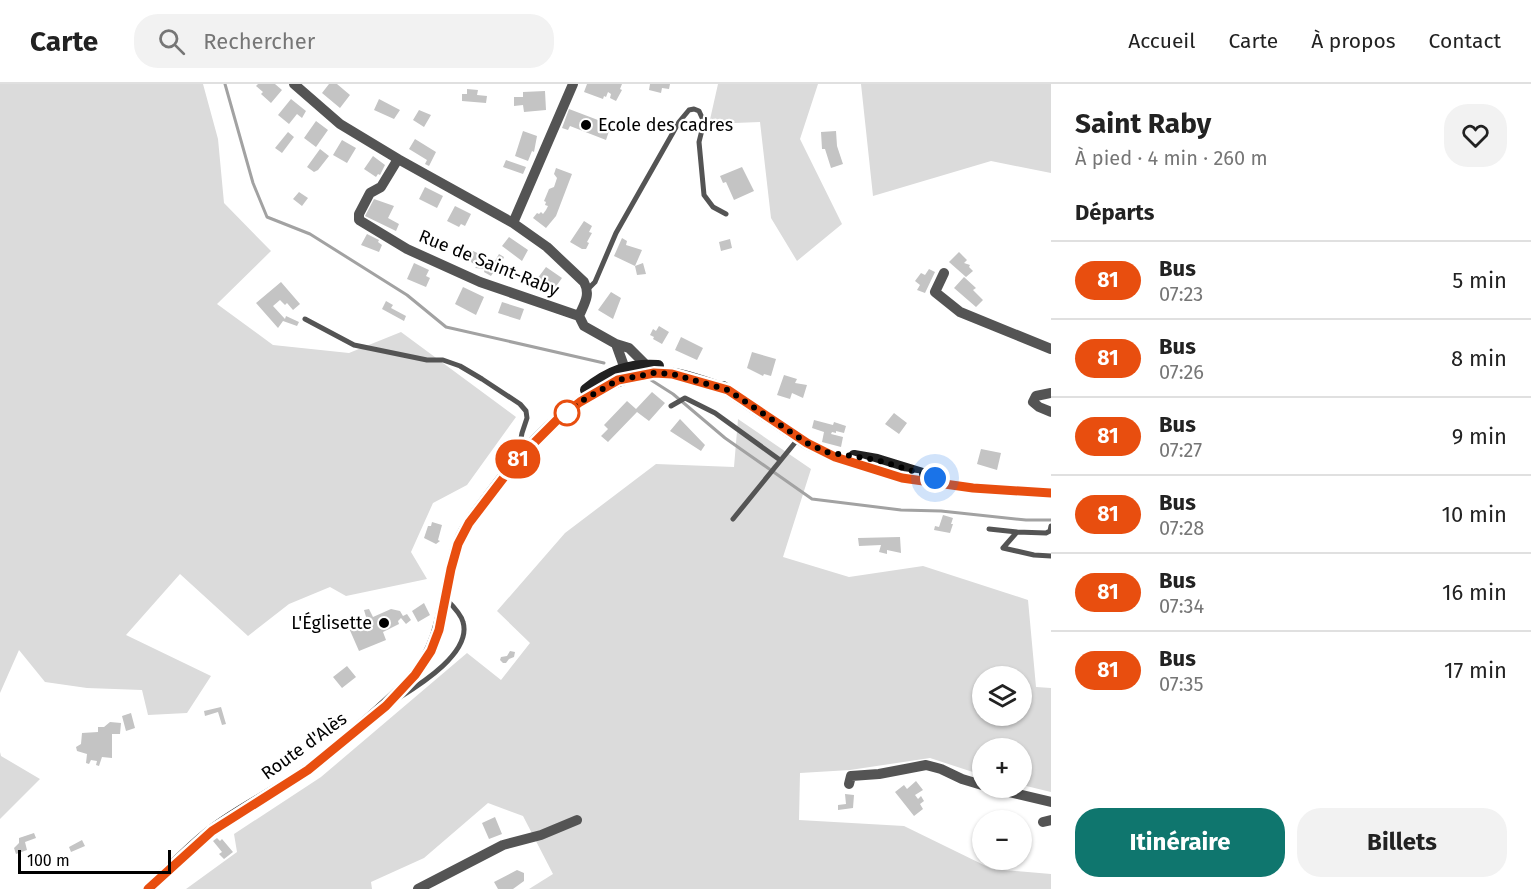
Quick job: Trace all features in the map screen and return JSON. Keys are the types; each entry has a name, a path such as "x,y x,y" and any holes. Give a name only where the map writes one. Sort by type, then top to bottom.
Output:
{"main road":[{"path":"558,419 566,408 602,377 625,369 647,366 672,367 705,378 728,390 826,452 877,460 935,478 944,483 973,488 1051,493"},
{"path":"558,419 599,390 618,380 654,373 672,374 728,390"},
{"name":"Route d'Alès","path":"148,889 212,831 308,770 386,706 415,675 431,651 439,630 458,544 469,523 518,459 558,419"}],"street":[{"path":"294,84 340,124 513,223 547,247 584,282 588,289 588,297 579,316 584,326 616,344 629,348 647,366"},
{"path":"513,223 573,84"},
{"name":"Rue de Saint-Raby","path":"398,159 381,187 370,193 359,214 359,220 407,249 480,282 579,316"},
{"path":"944,273 935,292 960,312 1051,349"},
{"path":"616,344 625,369"},
{"path":"1051,393 1036,396 1033,402 1051,412"},
{"path":"849,784 851,776 879,774 926,765 941,768 972,782"},
{"path":"1032,797 1051,802"},
{"path":"418,889 503,845 541,835 577,820"}],"lane":[{"path":"588,289 595,282 620,226 688,110 699,111 704,122 699,142 704,195 713,207 726,214"},
{"path":"305,319 354,345 427,360 443,360 460,366 520,404 526,411 527,418 518,459"},
{"path":"671,406 685,398 715,413 779,461"},
{"path":"733,519 799,437"},
{"path":"989,529 1046,533 1050,531 1051,526"},
{"path":"1017,532 1003,548 1034,555 1051,556"},
{"path":"386,706 419,685 442,666 463,642 464,624 457,611 445,601"}],"shaded area":[{"path":"0,84 203,84 218,139 224,203 271,251 217,304 273,345 349,353 401,332 516,417 467,485 433,503 411,552 427,579 346,596 330,587 289,604 248,636 180,574 126,635 211,676 187,713 148,715 142,690 87,688 45,682 19,650 0,693"},
{"path":"718,84 818,84 800,139 842,224 797,261 771,218 760,122 709,124"},
{"path":"861,84 1051,84 1051,173 991,161 873,196"},
{"path":"738,419 811,469 783,557 849,577 923,566 1028,600 1036,687 1051,688 1051,792 1032,787 1032,738 972,738 972,772 930,758 850,770 800,773 799,820 904,826 972,859 972,870 1051,874 1051,889 529,889 553,874 523,816 488,803 424,858 371,882 372,889 186,889 237,852 234,834 321,777 467,653 501,680 530,643 497,611 565,533 656,464 734,467"},
{"path":"0,752 1,756 40,779 0,819"}],"building":[{"path":"275,84 282,90 271,103 261,94 263,92 256,86"},
{"path":"329,84 337,84 350,95 340,108 322,93"},
{"path":"587,84 622,84 620,89 622,90 616,101 610,98 611,94 608,92 603,99 584,92"},
{"path":"650,84 670,84 669,89 662,88 661,93 649,90"},
{"path":"467,89 478,90 477,95 487,96 486,103 462,101 462,94 467,94"},
{"path":"545,91 546,110 524,112 523,105 514,106 514,97 523,97 523,92"},
{"path":"291,99 306,111 302,118 297,114 289,124 278,115"},
{"path":"379,99 400,110 394,119 374,110"},
{"name":"Ecole des cadres","path":"569,109 611,125 606,140 570,126 568,130 562,128"},
{"path":"419,110 431,115 424,127 413,120"},
{"path":"316,121 328,130 316,147 304,138"},
{"path":"523,131 537,136 534,152 532,151 528,161 515,156"},
{"path":"836,131 837,146 843,164 831,168 825,149 822,149 821,132"},
{"path":"288,132 294,137 282,153 275,148"},
{"path":"415,139 436,152 429,166 425,164 427,160 409,149"},
{"path":"342,140 356,148 347,163 333,155"},
{"path":"320,149 329,156 314,172 307,167"},
{"path":"373,156 385,165 380,175 376,177 364,169"},
{"path":"506,160 526,167 523,174 503,167"},
{"path":"742,167 754,191 734,200 726,182 723,183 720,176"},
{"path":"556,168 572,174 556,216 546,228 533,218 537,213 543,214 548,206 544,201 549,189 554,187 557,178 554,174"},
{"path":"425,187 443,196 437,208 419,199"},
{"path":"299,192 308,198 302,206 293,199"},
{"path":"374,199 394,206 388,218 399,224 396,231 365,216"},
{"path":"455,206 471,214 465,226 461,224 459,227 447,221"},
{"path":"584,221 592,226 589,232 592,233 586,249 582,249 570,242"},
{"path":"367,234 379,240 378,242 382,245 379,252 361,245"},
{"path":"509,237 528,250 522,261 502,246"},
{"path":"622,238 627,241 626,245 642,250 635,266 614,256"},
{"path":"730,239 732,248 721,251 719,242"},
{"path":"473,251 495,261 499,254 504,257 501,264 507,267 503,276 493,273 491,276 484,272 485,269 475,268 477,266 468,260"},
{"path":"959,252 967,260 964,263 970,265 973,271 966,277 949,262"},
{"path":"414,263 429,270 426,276 430,278 426,287 407,279"},
{"path":"643,263 646,274 637,275 635,266"},
{"path":"546,267 562,278 557,285 560,287 556,293 537,279"},
{"path":"929,269 935,272 925,293 917,290 920,285 915,281 921,273 925,275"},
{"path":"964,277 976,288 973,290 983,300 976,307 954,288"},
{"path":"281,282 300,304 293,310 287,303 285,305 280,300 273,306 285,319 286,316 299,322 297,326 283,321 278,328 256,303"},
{"path":"463,287 484,297 476,315 455,304"},
{"path":"611,292 621,298 613,319 598,310"},
{"path":"386,301 393,305 391,308 406,316 404,321 382,309"},
{"path":"502,302 524,309 520,320 498,313"},
{"path":"659,326 669,332 662,344 650,335 653,329 656,331"},
{"path":"681,337 703,348 697,360 675,350"},
{"path":"752,352 776,359 771,376 764,374 763,376 747,368"},
{"path":"784,375 797,379 795,383 807,385 803,398 792,393 790,399 777,395"},
{"path":"652,392 665,403 649,421 637,412 608,442 601,436 608,429 604,425 627,401 636,409"},
{"path":"894,413 907,423 899,434 885,424"},
{"path":"680,419 705,445 701,451 670,431"},
{"path":"814,420 846,426 844,433 836,431 831,434 843,437 841,447 822,442 824,432 812,428"},
{"path":"981,449 1001,453 997,470 977,464"},
{"path":"943,515 953,518 950,533 934,530 935,526 939,527"},
{"path":"432,522 442,525 438,540 440,541 436,544 424,538"},
{"path":"900,537 901,553 887,550 887,554 879,552 881,545 859,546 858,538"},
{"path":"424,603 430,615 418,622 412,611"},
{"path":"369,609 373,617 391,609 400,611 403,616 407,614 411,620 406,624 401,618 398,621 399,624 383,632 386,640 359,651 345,619 355,617 358,623 367,620 364,610"},
{"path":"510,651 515,652 514,657 503,663 500,660 501,657 507,656"},
{"path":"347,666 356,677 342,688 333,677"},
{"path":"221,707 226,724 222,725 218,712 205,716 204,711"},
{"path":"131,713 135,728 126,731 122,716"},
{"path":"110,722 121,723 120,734 112,734 112,758 102,757 99,766 96,765 97,761 91,760 89,764 86,763 87,754 77,751 76,747 81,744 82,733 98,732 98,727 104,727"},
{"path":"916,781 923,790 915,795 918,799 921,796 924,801 920,804 923,809 914,816 895,792 904,785 907,789"},
{"path":"845,794 854,795 853,808 838,810 838,805 846,804"},
{"path":"495,817 502,834 489,839 482,823"},
{"path":"34,833 36,838 25,842 27,850 16,854 14,848 19,843 19,838"},
{"path":"217,838 220,841 222,839 233,852 224,859 219,854 222,852 213,841"},
{"path":"82,840 85,846 71,852 69,847"},
{"path":"517,870 524,873 524,881 513,889 498,889 494,882"}],"waterway":[{"path":"225,84 253,183 267,217 310,234 407,295 446,327 604,363"},
{"path":"651,380 673,394 725,438 812,499 901,510 1051,520"}],"bus line":[{"name":"81","path":"148,889 212,831 308,770 386,706 415,675 431,651 439,630 458,544 469,523 518,459 558,419 580,402 618,380 654,373 672,374 728,390 807,443 835,457 902,478 973,488 1051,493"}],"place":[{"name":"Ecole des cadres","path":"586,125"},
{"name":"L'Églisette","path":"384,623"}],"route":[{"path":"567,413 580,402 618,380 654,373 672,374 728,390 807,443 826,452 877,460 935,478"}]}
